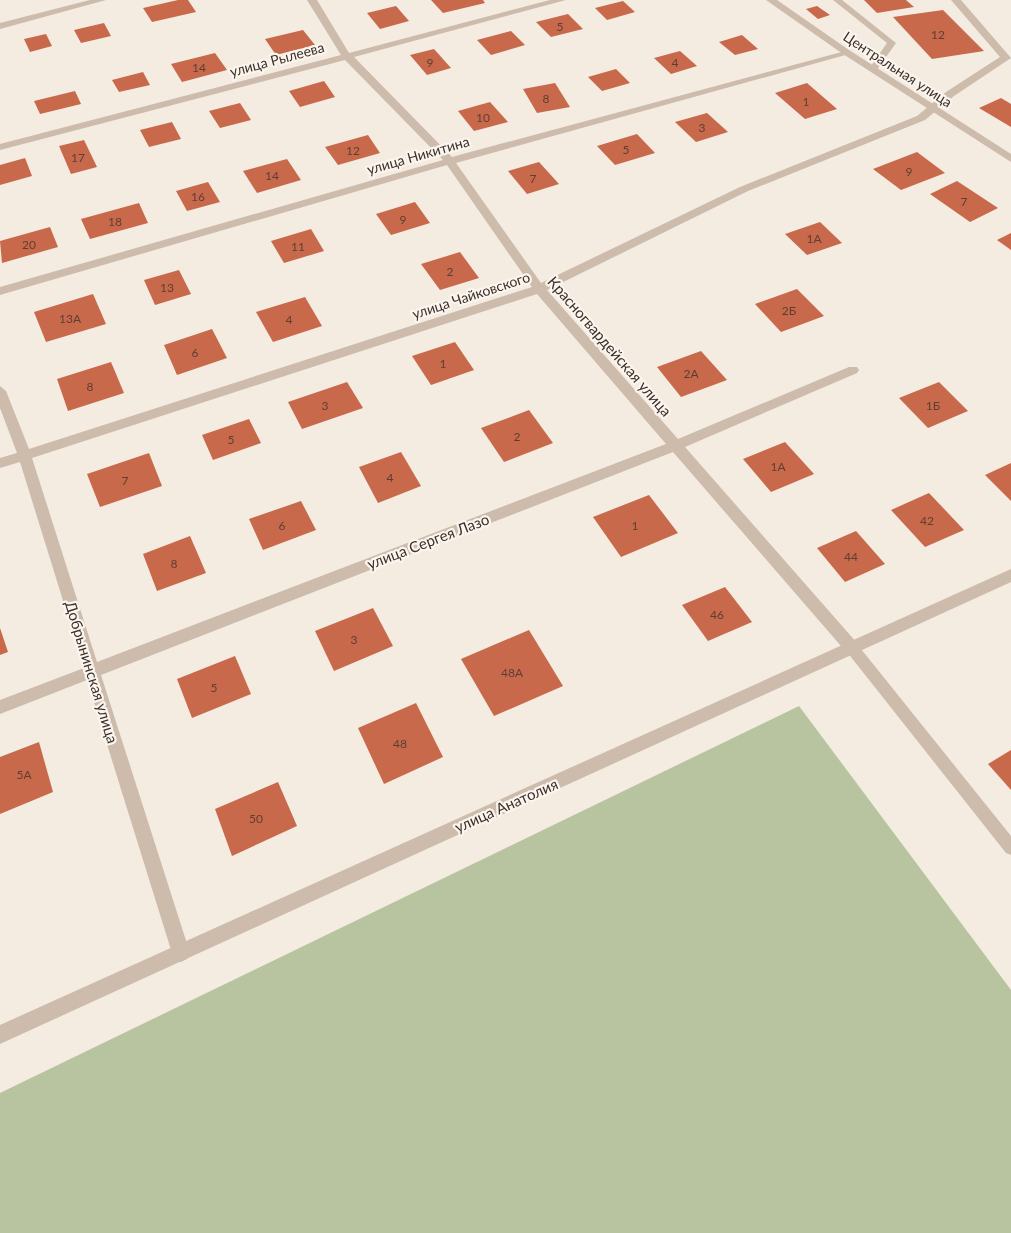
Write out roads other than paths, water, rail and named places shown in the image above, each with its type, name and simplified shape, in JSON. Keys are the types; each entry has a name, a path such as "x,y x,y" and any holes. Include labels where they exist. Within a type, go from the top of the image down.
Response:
{"street":[{"path":"0,26 101,0"},
{"name":"Красногвардейская улица","path":"312,0 346,55 450,161 539,289 852,648"},
{"name":"улица Рылеева","path":"0,147 561,0"},
{"name":"Центральная улица","path":"771,0 846,52 1011,159"},
{"name":"улица Чайковского","path":"0,462 539,289 744,189 921,118 950,94 1006,58 956,0"},
{"name":"улица Никитина","path":"0,291 450,161 846,52"},
{"name":"улица Сергея Лазо","path":"0,707 674,446 853,370"},
{"name":"Добрынинская улица","path":"0,391 24,454 181,953"},
{"name":"улица Анатолия","path":"0,1035 1011,575"}],"lane":[{"path":"837,0 892,43 873,69"},
{"path":"852,648 1011,848"}]}
